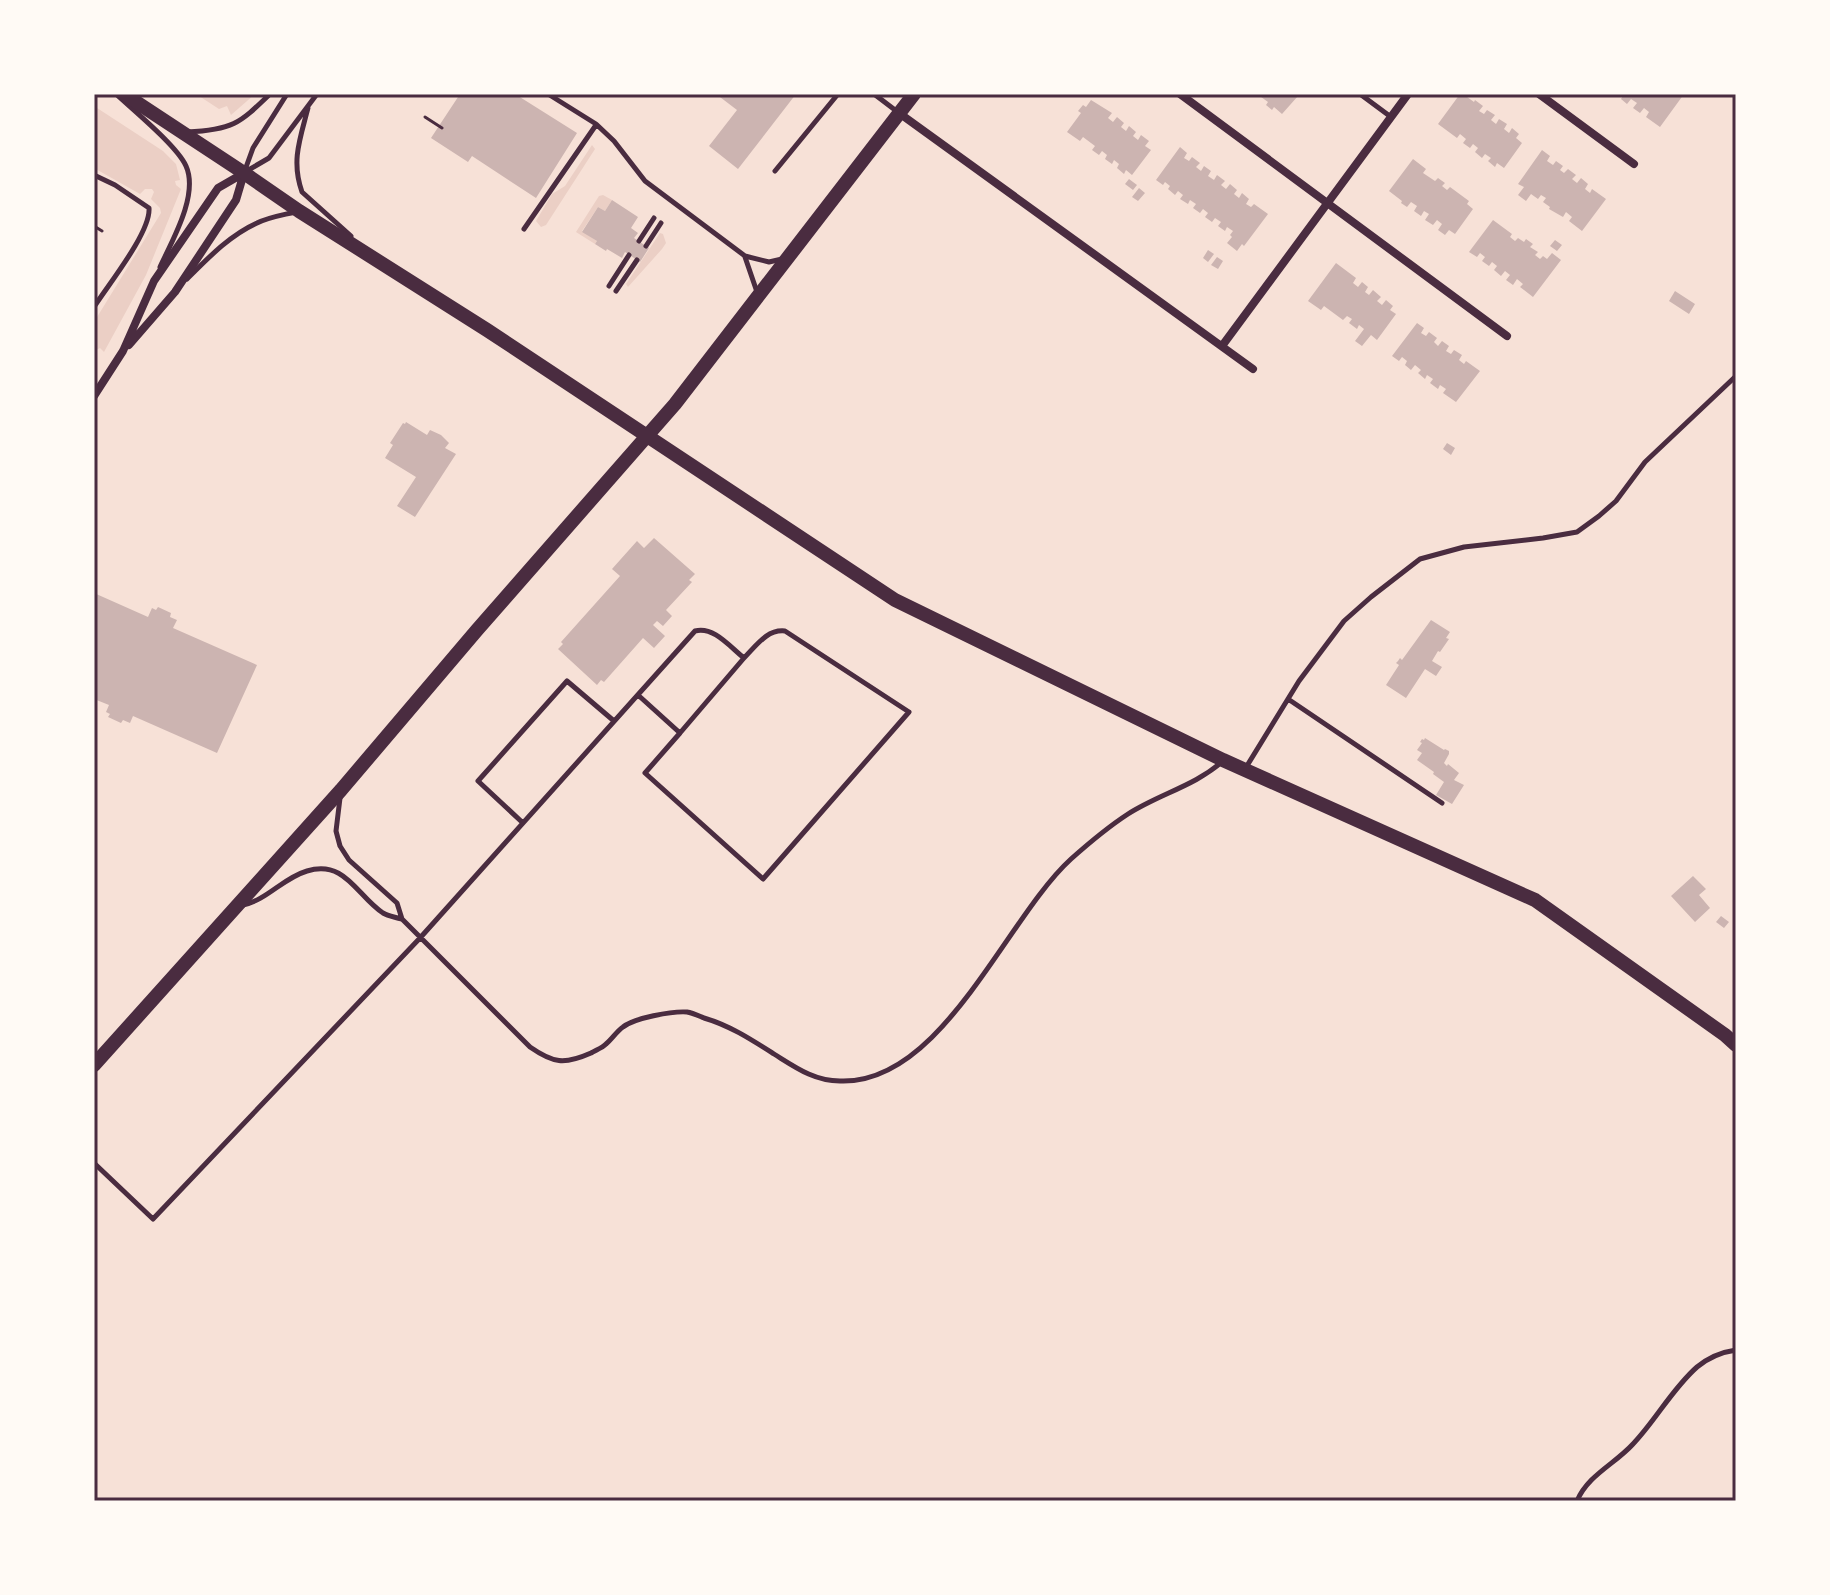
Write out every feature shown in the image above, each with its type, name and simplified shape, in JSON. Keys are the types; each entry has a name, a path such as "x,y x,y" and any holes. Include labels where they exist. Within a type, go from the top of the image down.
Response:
{"main road":[{"path":"124,94 895,600 1244,770 1535,900 1736,1045"},
{"path":"94,1065 341,790 675,404 914,94"}],"street":[{"path":"1180,94 1507,336"},
{"path":"1222,346 1408,94"},
{"path":"1539,94 1634,164"},
{"path":"899,113 1253,369"},
{"path":"123,351 154,281 218,188 244,173"},
{"path":"94,396 98,384 123,351 175,292 236,200 244,173"}],"lane":[{"path":"116,94 186,166 189,183 182,219 154,281"},
{"path":"182,132 206,131 231,125 246,117 270,94"},
{"path":"244,173 253,148 287,94"},
{"path":"244,173 269,158 317,94"},
{"path":"548,94 596,124 614,141 645,181 745,256 769,262 782,260 792,253"},
{"path":"775,171 838,94"},
{"path":"874,94 899,113"},
{"path":"1360,94 1391,117"},
{"path":"308,108 296,160 296,174 302,192 375,258"},
{"path":"524,229 596,124"},
{"path":"94,175 135,197 149,208 150,213 140,238 94,307"},
{"path":"175,292 210,255 247,229 259,222 299,211"},
{"path":"639,241 654,218"},
{"path":"646,246 661,223"},
{"path":"609,286 629,255"},
{"path":"745,256 758,298"},
{"path":"616,291 637,260"},
{"path":"1244,770 1288,699 1344,621 1371,597 1420,559 1464,547 1577,532 1616,501 1645,462 1736,376"},
{"path":"94,1163 153,1219 420,938 695,631 703,629 716,634 744,658"},
{"path":"777,630 785,631 909,712 763,879 645,773 744,658 767,635 777,630"},
{"path":"523,823 478,781 567,681 614,721"},
{"path":"638,695 680,733"},
{"path":"1288,699 1442,803"},
{"path":"341,790 336,831 340,846 349,860 397,903 402,919 420,938 530,1047 546,1058 572,1062 603,1047 624,1025 656,1015 688,1012 732,1029 801,1071 819,1079 839,1082 860,1080 902,1063 953,1015 1047,885 1068,861 1129,813 1197,780 1223,760"},
{"path":"237,906 257,902 301,873 326,868 334,869 343,876 384,915 402,919"},
{"path":"1577,1501 1581,1491 1596,1475 1632,1446 1698,1367 1723,1352 1736,1350"}],"path":[{"path":"425,117 442,128"},
{"path":"94,226 102,231"}],"shaded area":[{"path":"196,94 255,94 231,115 227,106 219,109"},
{"path":"94,106 163,151 176,164 180,180 175,181 181,189 146,275 104,352 100,348 94,351 94,322 161,213 151,199 152,189 145,189 140,194 94,168"},
{"path":"592,145 595,149 546,225 541,227 536,221 552,194 565,186"},
{"path":"599,196 612,200 605,211 598,207 582,231 597,241 595,244 576,232"},
{"path":"660,233 666,243 628,287 626,284"}],"building":[{"path":"460,94 515,94 577,133 536,198 472,156 468,162 431,138"},
{"path":"716,94 796,94 738,169 709,146 737,110"},
{"path":"1257,94 1298,96 1282,114 1274,107 1272,110 1266,105 1268,102"},
{"path":"1460,94 1483,106 1479,111 1484,114 1487,110 1495,115 1491,120 1496,124 1499,119 1507,124 1504,129 1509,133 1512,128 1519,134 1516,138 1522,143 1504,168 1497,163 1495,167 1488,161 1491,158 1485,154 1482,158 1475,152 1478,148 1473,144 1470,148 1463,143 1466,139 1460,134 1457,138 1438,124"},
{"path":"1624,94 1684,94 1660,127 1646,117 1649,112 1644,108 1640,113 1633,108 1637,103 1631,99 1627,104 1621,99"},
{"path":"1091,100 1112,113 1108,118 1113,122 1117,117 1124,123 1121,127 1126,131 1129,126 1136,132 1133,136 1138,140 1141,135 1149,141 1145,146 1151,150 1132,175 1126,170 1124,174 1114,160 1112,164 1105,159 1107,155 1102,151 1099,155 1092,150 1095,146 1083,137 1080,141 1067,132 1081,113 1078,111"},
{"path":"1180,147 1187,153 1184,158 1189,161 1192,157 1200,163 1196,167 1201,171 1204,166 1211,171 1208,176 1214,180 1217,175 1225,181 1221,185 1226,189 1230,184 1237,190 1234,194 1239,198 1242,193 1249,199 1246,204 1251,207 1254,204 1268,214 1237,251 1227,243 1233,231 1227,227 1225,231 1218,226 1221,222 1215,218 1212,222 1205,217 1208,213 1203,209 1200,213 1193,208 1196,204 1190,200 1188,204 1180,199 1183,195 1178,191 1175,195 1165,182 1163,185 1156,180"},
{"path":"1542,150 1550,156 1547,161 1553,165 1556,161 1563,166 1560,170 1564,173 1568,169 1576,175 1572,179 1577,183 1581,178 1588,184 1585,189 1590,193 1592,189 1606,199 1582,231 1569,221 1572,217 1566,212 1563,217 1549,209 1543,202 1546,198 1541,195 1538,199 1531,194 1526,201 1518,195 1524,187 1518,184"},
{"path":"1413,159 1426,169 1423,173 1435,181 1438,178 1445,183 1442,186 1447,190 1450,187 1469,201 1467,204 1473,209 1455,234 1449,230 1445,235 1438,230 1442,224 1437,220 1433,225 1425,220 1429,214 1424,211 1421,216 1414,211 1417,206 1411,202 1407,207 1389,191"},
{"path":"1129,179 1137,185 1133,190 1125,184"},
{"path":"1139,188 1145,193 1138,201 1132,197"},
{"path":"612,200 638,217 631,228 638,233 634,238 649,248 640,262 625,252 622,258 606,251 582,232 598,207 605,211"},
{"path":"1493,220 1512,234 1510,237 1515,241 1518,238 1524,242 1526,239 1533,244 1530,247 1538,252 1535,255 1540,259 1543,256 1547,259 1552,253 1561,260 1533,297 1520,287 1523,284 1517,279 1513,285 1506,280 1510,275 1505,271 1501,276 1494,270 1497,266 1492,262 1489,266 1482,261 1485,257 1480,253 1477,257 1469,252"},
{"path":"1555,240 1562,245 1557,251 1550,246"},
{"path":"1208,250 1214,254 1208,262 1203,258"},
{"path":"1217,257 1223,261 1218,269 1211,265"},
{"path":"1336,263 1356,278 1353,283 1358,287 1362,282 1368,287 1365,292 1369,295 1373,290 1381,297 1377,301 1382,305 1386,300 1393,306 1390,310 1396,314 1377,340 1371,335 1362,346 1355,341 1364,329 1359,325 1357,329 1349,323 1352,319 1347,316 1343,320 1324,306 1321,310 1308,301"},
{"path":"1675,291 1695,304 1689,314 1669,301"},
{"path":"1417,323 1424,328 1421,333 1426,336 1429,332 1437,338 1434,342 1438,346 1442,341 1449,346 1446,351 1451,354 1454,350 1462,355 1459,360 1480,371 1456,402 1443,393 1446,389 1440,385 1438,389 1430,383 1433,379 1427,375 1425,379 1418,373 1421,370 1415,365 1411,370 1402,357 1399,361 1392,356"},
{"path":"406,422 427,435 430,430 441,435 449,443 445,448 456,454 415,517 397,506 416,477 385,458 393,445 390,443"},
{"path":"1447,443 1455,448 1451,455 1443,449"},
{"path":"654,538 695,574 689,580 692,582 666,610 672,616 663,626 657,621 653,625 665,636 654,648 643,638 604,682 601,680 597,685 558,649 620,576 612,569 637,541 644,548"},
{"path":"94,593 148,617 152,608 156,610 158,607 177,620 173,628 257,665 217,753 133,716 130,723 123,720 121,723 108,717 110,714 106,712 109,705 94,699"},
{"path":"1431,620 1450,632 1446,638 1449,639 1432,661 1442,667 1436,676 1425,669 1406,698 1386,685 1399,665 1396,663 1400,658 1402,660"},
{"path":"1425,738 1449,751 1444,763 1459,773 1454,780 1464,785 1452,804 1436,795 1444,782 1417,760 1422,753 1417,750"},
{"path":"1693,876 1706,889 1699,895 1710,908 1695,922 1671,896"},
{"path":"1721,916 1729,922 1724,928 1716,922"}]}
